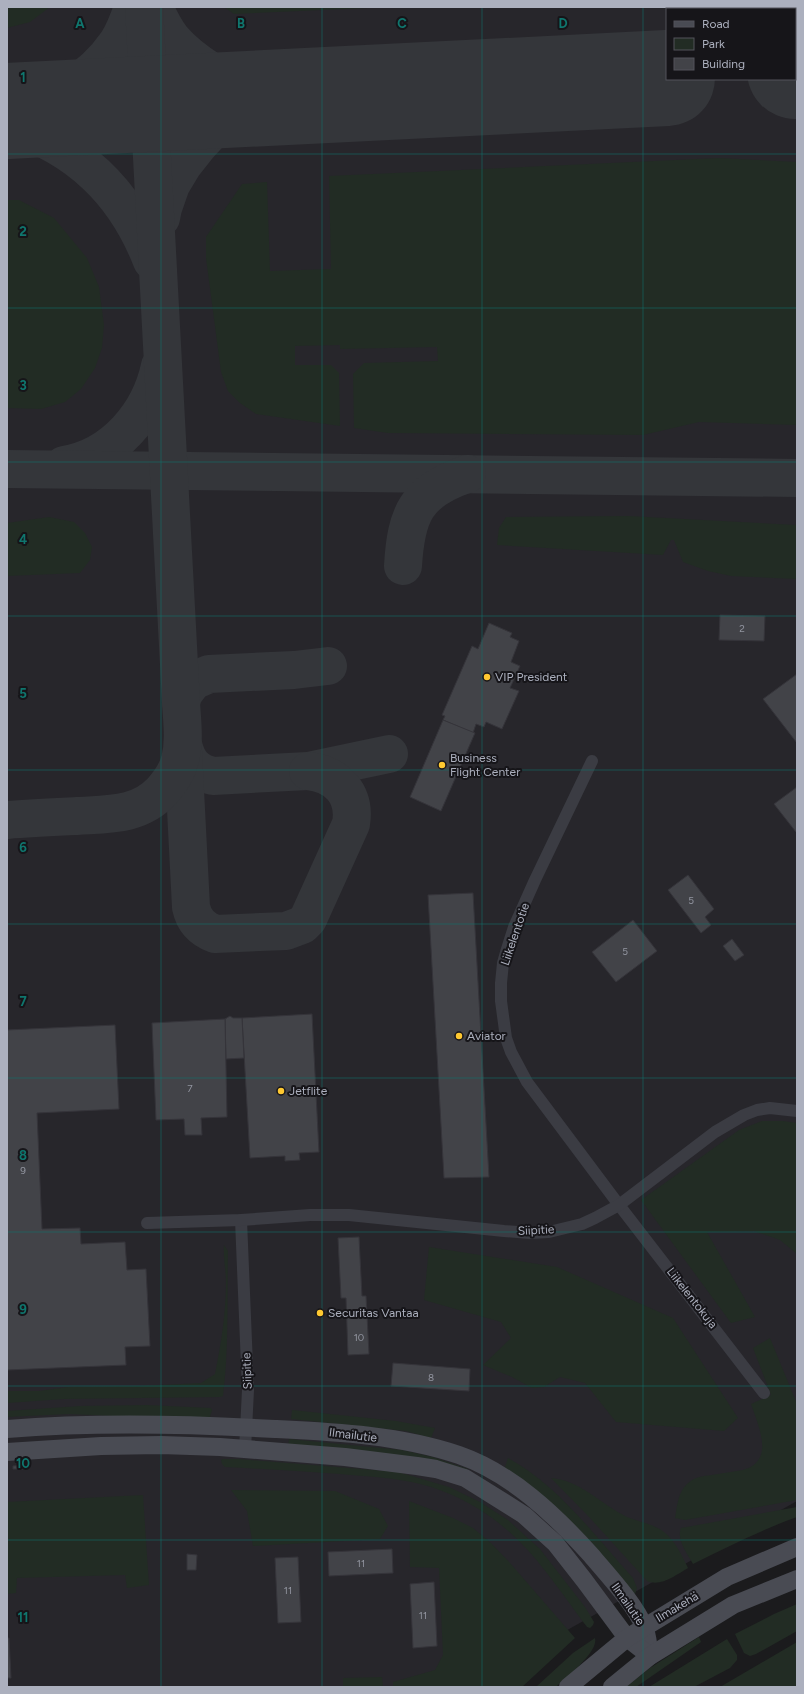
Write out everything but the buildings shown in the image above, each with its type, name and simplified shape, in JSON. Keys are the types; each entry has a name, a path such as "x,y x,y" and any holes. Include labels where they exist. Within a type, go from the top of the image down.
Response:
{"main road":[{"name":"Ilmailutie","path":"7,1429 133,1424 247,1427 333,1432 390,1439 420,1444 459,1455 486,1467 514,1485 568,1529 630,1604 645,1627 650,1656"},
{"name":"Ilmailutie","path":"7,1452 101,1446 161,1445 345,1457 417,1466 465,1478 524,1515 555,1543 627,1638 650,1656"},
{"name":"Ilmakehä","path":"568,1687 627,1638 727,1577 797,1547"},
{"path":"612,1687 650,1656 733,1605 797,1579"}],"street":[{"name":"Liikelentotie","path":"592,761 514,927 503,963 501,1001 506,1038 521,1072 619,1204"},
{"name":"Siipitie","path":"147,1223 241,1220 310,1215 349,1215 530,1233 549,1232 582,1224 608,1212 715,1132 744,1115 757,1110 770,1108 797,1110"},
{"name":"Liikelentokuja","path":"619,1204 764,1392"},
{"name":"Siipitie","path":"241,1220 248,1390 245,1450"}],"shaded area":[{"path":"7,7 797,7 797,1501 562,1633 506,1687 7,1687"}],"green space":[{"path":"7,7 50,7 30,22 7,28"},
{"path":"224,7 390,7 234,14"},
{"path":"719,158 797,162 797,425 699,422 643,435 388,433 354,428 353,374 364,363 438,361 437,347 340,349 340,345 295,346 295,365 331,365 339,373 340,426 256,414 240,403 228,391 221,372 206,258 206,237 242,184 267,182 270,271 331,269 329,176"},
{"path":"7,200 19,200 54,218 87,258 99,287 104,325 102,348 95,368 81,389 65,402 41,409 7,408"},
{"path":"628,516 797,525 797,579 731,576 708,571 683,562 674,540 671,540 663,555 497,545 499,528 506,517"},
{"path":"49,517 74,522 85,533 92,547 90,560 80,573 7,576 7,523"},
{"path":"762,1121 797,1123 797,1254 780,1240 754,1231 707,1232 755,1317 731,1323 641,1200 739,1130"},
{"path":"224,1245 228,1251 227,1342 223,1396 64,1399 7,1403 7,1391 39,1391 68,1387 201,1383 215,1374 225,1305 226,1282"},
{"path":"429,1247 557,1267 673,1318 738,1418 724,1431 616,1422 585,1383 560,1377 544,1387 532,1388 512,1377 483,1365 511,1338 501,1322 424,1300"},
{"path":"770,1338 797,1404 797,1500 685,1520 675,1518 680,1495 684,1487 690,1482 702,1476 743,1470 753,1465 759,1459 762,1451 762,1442 751,1404 771,1395 753,1348"},
{"path":"147,1405 211,1408 212,1410 210,1417 199,1420 69,1414 7,1417 7,1411 80,1406"},
{"path":"292,1410 396,1421 435,1428 431,1438 406,1431 291,1419"},
{"path":"289,1439 402,1450 433,1457 468,1469 467,1473 288,1447"},
{"path":"508,1458 526,1469 544,1483 575,1512 633,1578 637,1588 635,1594 625,1587 505,1467"},
{"path":"221,1460 398,1472 449,1487 480,1502 508,1520 540,1549 585,1607 594,1622 593,1625 590,1628 587,1627 545,1570 517,1539 505,1528 480,1510 452,1495 422,1484 390,1478 225,1467"},
{"path":"551,1478 572,1483 627,1517 660,1529 675,1544 688,1568 663,1581 647,1581 590,1518"},
{"path":"231,1490 335,1491 379,1509 388,1526 380,1539 253,1546 247,1511"},
{"path":"143,1495 149,1585 127,1588 125,1575 17,1578 16,1593 7,1594 7,1502"},
{"path":"409,1501 453,1518 473,1528 491,1543 510,1563 575,1638 522,1687 393,1687 393,1682 435,1670 443,1655 439,1568 410,1567"},
{"path":"797,1507 797,1517 757,1533 693,1564 681,1542 681,1528"},
{"path":"797,1604 797,1631 756,1654 750,1656 744,1653 735,1634"},
{"path":"699,1637 701,1642 636,1687 626,1687 650,1668"},
{"path":"595,1638 595,1644 587,1657 556,1687 536,1687 573,1653"},
{"path":"727,1639 737,1655 737,1660 730,1668 694,1687 649,1687"},
{"path":"797,1642 797,1687 720,1687"},
{"path":"382,1677 383,1687 343,1687 343,1678"}],"taxiway":[{"path":"7,109 39,102 55,96 83,79 107,56 117,43 133,7"},
{"path":"7,820 100,815 133,809 153,799 165,788 177,769 182,753 183,738 144,7"},
{"path":"154,7 162,24 172,39 189,56 200,64 235,84 258,91 289,95"},
{"path":"161,218 171,185 183,165 220,122 262,103 299,96"},
{"path":"7,124 56,145 77,159 96,175 113,193 128,213 141,236 152,261"},
{"path":"64,465 99,453 114,443 127,430 148,401 160,366"},
{"path":"7,469 797,478"},
{"path":"403,566 407,532 417,507 425,497 436,488 467,474"},
{"path":"181,702 184,693 193,681 209,674 294,670 328,666"},
{"path":"183,744 187,756 193,765 201,772 213,776 308,771 389,754"},
{"path":"183,751 191,907 192,912 199,924 206,930 215,934 286,931 302,925 308,919 351,824 352,813 347,795 336,781 328,776 308,771"}],"runway":[{"path":"7,111 666,78"}],"place":[{"name":"VIP President","path":"487,677"},
{"name":"Business Flight Center","path":"442,765"},
{"name":"Aviator","path":"459,1036"},
{"name":"Jetflite","path":"281,1091"},
{"name":"Securitas Vantaa","path":"320,1313"}]}
